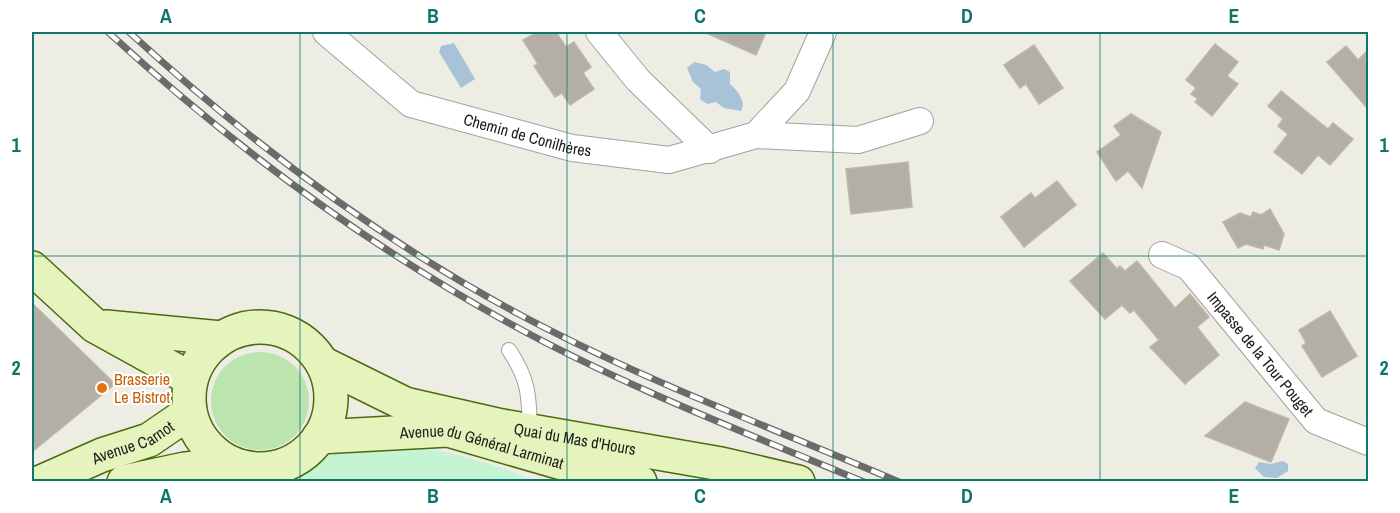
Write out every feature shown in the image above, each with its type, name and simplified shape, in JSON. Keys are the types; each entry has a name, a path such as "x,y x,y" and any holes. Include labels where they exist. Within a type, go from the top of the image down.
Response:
{"main road":[{"path":"32,268 95,326 191,379"},
{"path":"95,326 220,338"},
{"path":"266,327 288,332 308,345 322,363 329,381 331,400 328,419 320,437 288,472 272,468 253,469 231,463 214,452 198,434 190,412 188,395 191,379 202,356 220,338 242,329 266,327"},
{"name":"Quai du Mas d'Hours","path":"322,363 405,404 530,443 721,464 798,482"},
{"path":"405,404 448,430"},
{"name":"Avenue Carnot","path":"41,482 102,455 149,440 190,412"},
{"name":"Avenue du Général Larminat","path":"320,437 448,430 530,443 640,482"},
{"name":"Quai du Mas d'Hours","path":"530,443 560,482"},
{"name":"Avenue Carnot","path":"124,482 185,469 231,463"}],"street":[{"name":"Chemin de Conilhères","path":"326,32 411,104 572,148 669,160 756,135 858,140 920,121"},
{"path":"599,32 638,80 710,150"},
{"name":"Chemin de Conilhères","path":"756,135 797,91 824,32"},
{"name":"Impasse de la Tour Pouget","path":"1162,255 1189,267 1316,421 1368,442"}],"lane":[{"path":"509,350 522,369 529,389 530,443"}],"green space":[{"path":"260,352 279,356 295,366 305,382 309,401 305,420 295,436 279,446 260,450 241,446 225,436 215,420 211,401 215,382 225,366 241,356"},
{"path":"397,444 467,457 533,481 274,482 283,480 342,451"}],"water":[{"path":"454,43 475,79 461,88 439,52 441,46"},
{"path":"694,62 706,65 715,72 724,69 730,72 730,84 742,100 741,111 724,108 716,102 707,104 700,99 701,89 693,82 687,68"},
{"path":"1283,461 1288,464 1288,471 1277,478 1264,477 1255,468 1259,462 1271,464"}],"building":[{"path":"537,32 556,32 566,47 574,42 591,67 583,73 594,89 570,105 562,93 555,97 534,66 538,64 523,40"},
{"path":"704,32 766,32 756,55"},
{"path":"1215,44 1238,62 1227,76 1238,84 1212,116 1195,102 1198,99 1191,94 1196,88 1186,80"},
{"path":"1034,45 1063,88 1039,104 1026,84 1020,88 1004,65"},
{"path":"1346,46 1358,60 1368,50 1368,109 1327,62"},
{"path":"1281,91 1328,129 1333,123 1353,139 1330,165 1318,155 1302,174 1274,152 1288,134 1278,126 1283,119 1268,106"},
{"path":"1131,114 1161,132 1142,188 1128,171 1116,181 1097,152 1121,135 1114,126"},
{"path":"908,162 912,207 851,214 846,169"},
{"path":"1057,181 1076,205 1024,247 1001,217 1031,193 1035,198"},
{"path":"1270,209 1284,234 1279,250 1264,245 1263,249 1246,244 1238,248 1223,222 1240,213 1251,217 1253,212 1261,215"},
{"path":"1103,253 1117,269 1120,266 1125,271 1137,261 1175,308 1190,294 1209,317 1197,327 1219,355 1185,384 1150,347 1159,340 1134,310 1130,313 1122,305 1105,319 1070,281"},
{"path":"32,303 115,384 32,452"},
{"path":"1330,311 1357,356 1322,377 1302,346 1306,343 1299,330"},
{"path":"1245,402 1289,419 1271,462 1205,436"}],"railway":[{"path":"108,32 201,113 299,189 349,225 453,291 594,367 683,407 864,482"},
{"path":"129,32 219,110 312,183 361,218 461,282 607,358 899,482"}],"place":[{"name":"Brasserie Le Bistrot","path":"102,388"}]}
